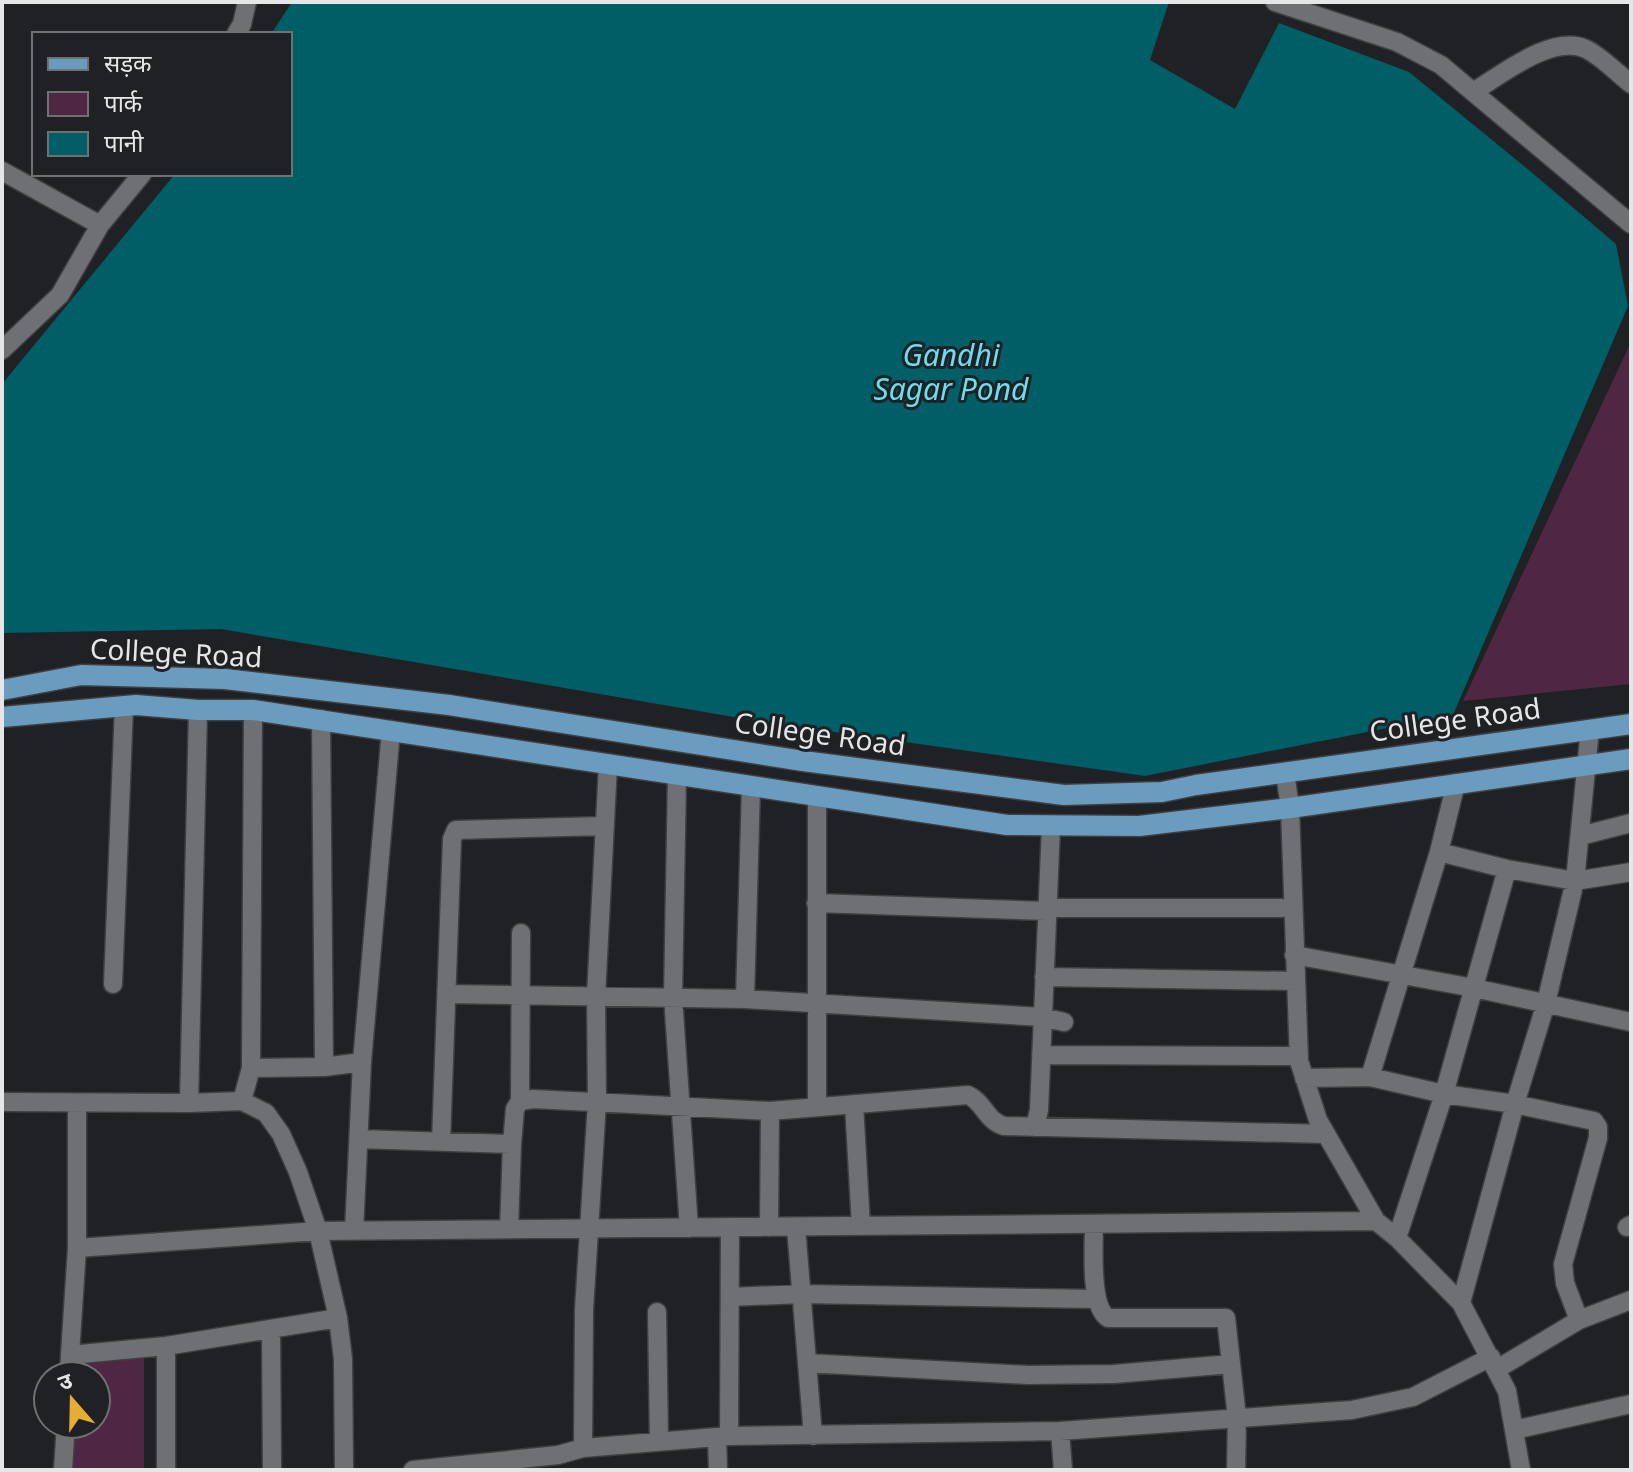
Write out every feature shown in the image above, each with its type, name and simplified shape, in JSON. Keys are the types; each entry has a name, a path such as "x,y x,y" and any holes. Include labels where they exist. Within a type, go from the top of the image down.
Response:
{"main road":[{"name":"College Road","path":"2,690 81,675 225,679 449,705 803,761 1064,795 1162,792 1631,724"},
{"name":"College Road","path":"2,717 124,706 253,710 1007,825 1139,826 1290,808 1631,759"}],"street":[{"path":"237,32 247,2"},
{"path":"1275,2 1397,42 1441,65 1631,224"},
{"path":"1473,92 1541,51 1564,45 1585,48 1631,84"},
{"path":"2,171 100,225"},
{"path":"2,350 60,295 100,225 140,176"},
{"path":"113,984 124,706"},
{"path":"189,1103 198,710"},
{"path":"242,1101 251,1068 253,710"},
{"path":"321,719 324,1067"},
{"path":"1461,1303 1546,1003 1575,881 1590,729"},
{"path":"354,1231 362,1062 391,730"},
{"path":"583,1448 584,1310 597,1102 596,996 608,765"},
{"path":"1285,772 1290,808 1299,1056 1318,1120 1376,1221 1461,1303 1507,1391 1521,1470"},
{"path":"677,776 673,997 689,1228"},
{"path":"1370,1077 1439,852 1456,783"},
{"path":"745,999 751,787"},
{"path":"817,797 817,1107"},
{"path":"1580,836 1631,823"},
{"path":"441,1142 452,839 456,830 605,826"},
{"path":"1035,1127 1039,1110 1051,826"},
{"path":"1439,852 1507,869 1575,881 1631,872"},
{"path":"1397,1238 1444,1094 1507,869"},
{"path":"816,903 1047,911 1047,908 1282,908"},
{"path":"509,1229 515,1109 520,1101 521,933"},
{"path":"1294,955 1474,988 1631,1022"},
{"path":"1044,977 1295,981"},
{"path":"447,994 745,999 1042,1017 1064,1022"},
{"path":"1041,1055 1299,1056"},
{"path":"251,1068 324,1067 362,1062"},
{"path":"1304,1078 1370,1077 1444,1094 1515,1104 1594,1121 1598,1127 1598,1138 1563,1264 1565,1283 1579,1320"},
{"path":"520,1101 770,1111 968,1095 975,1098 990,1120 999,1125 1326,1134"},
{"path":"2,1102 242,1101 266,1113 281,1134 298,1172 318,1231 338,1318 343,1359 344,1470"},
{"path":"70,1360 77,1248 77,1103"},
{"path":"854,1104 861,1226"},
{"path":"769,1227 770,1111"},
{"path":"359,1139 512,1144"},
{"path":"77,1248 318,1231 1376,1221"},
{"path":"1094,1224 1096,1299 1102,1314 1108,1318 1226,1318 1237,1418 1236,1470"},
{"path":"718,1470 723,1437 730,1297 730,1227"},
{"path":"796,1227 813,1436"},
{"path":"730,1297 802,1294 1096,1299"},
{"path":"413,1470 560,1462 583,1448 659,1441 723,1437 1060,1431 1352,1410 1413,1397 1494,1363 1579,1320 1631,1300"},
{"path":"657,1312 659,1441"},
{"path":"70,1355 166,1346 338,1318"},
{"path":"271,1329 272,1470"},
{"path":"166,1346 166,1470"},
{"path":"807,1363 1028,1375 1114,1374 1231,1364"},
{"path":"1514,1430 1631,1404"},
{"path":"1060,1431 1063,1470"},
{"path":"63,1470 65,1440"}],"green space":[{"path":"1631,342 1631,684 1463,701"},
{"path":"144,1353 144,1470 66,1470 67,1440 112,1440 112,1360 92,1360"}],"water":[{"name":"Gandhi Sagar Pond","path":"292,2 1169,2 1150,60 1235,109 1279,23 1409,72 1616,244 1628,306 1453,715 1145,776 757,721 221,629 2,633 2,384 173,176 292,176 292,32 272,32"}]}
